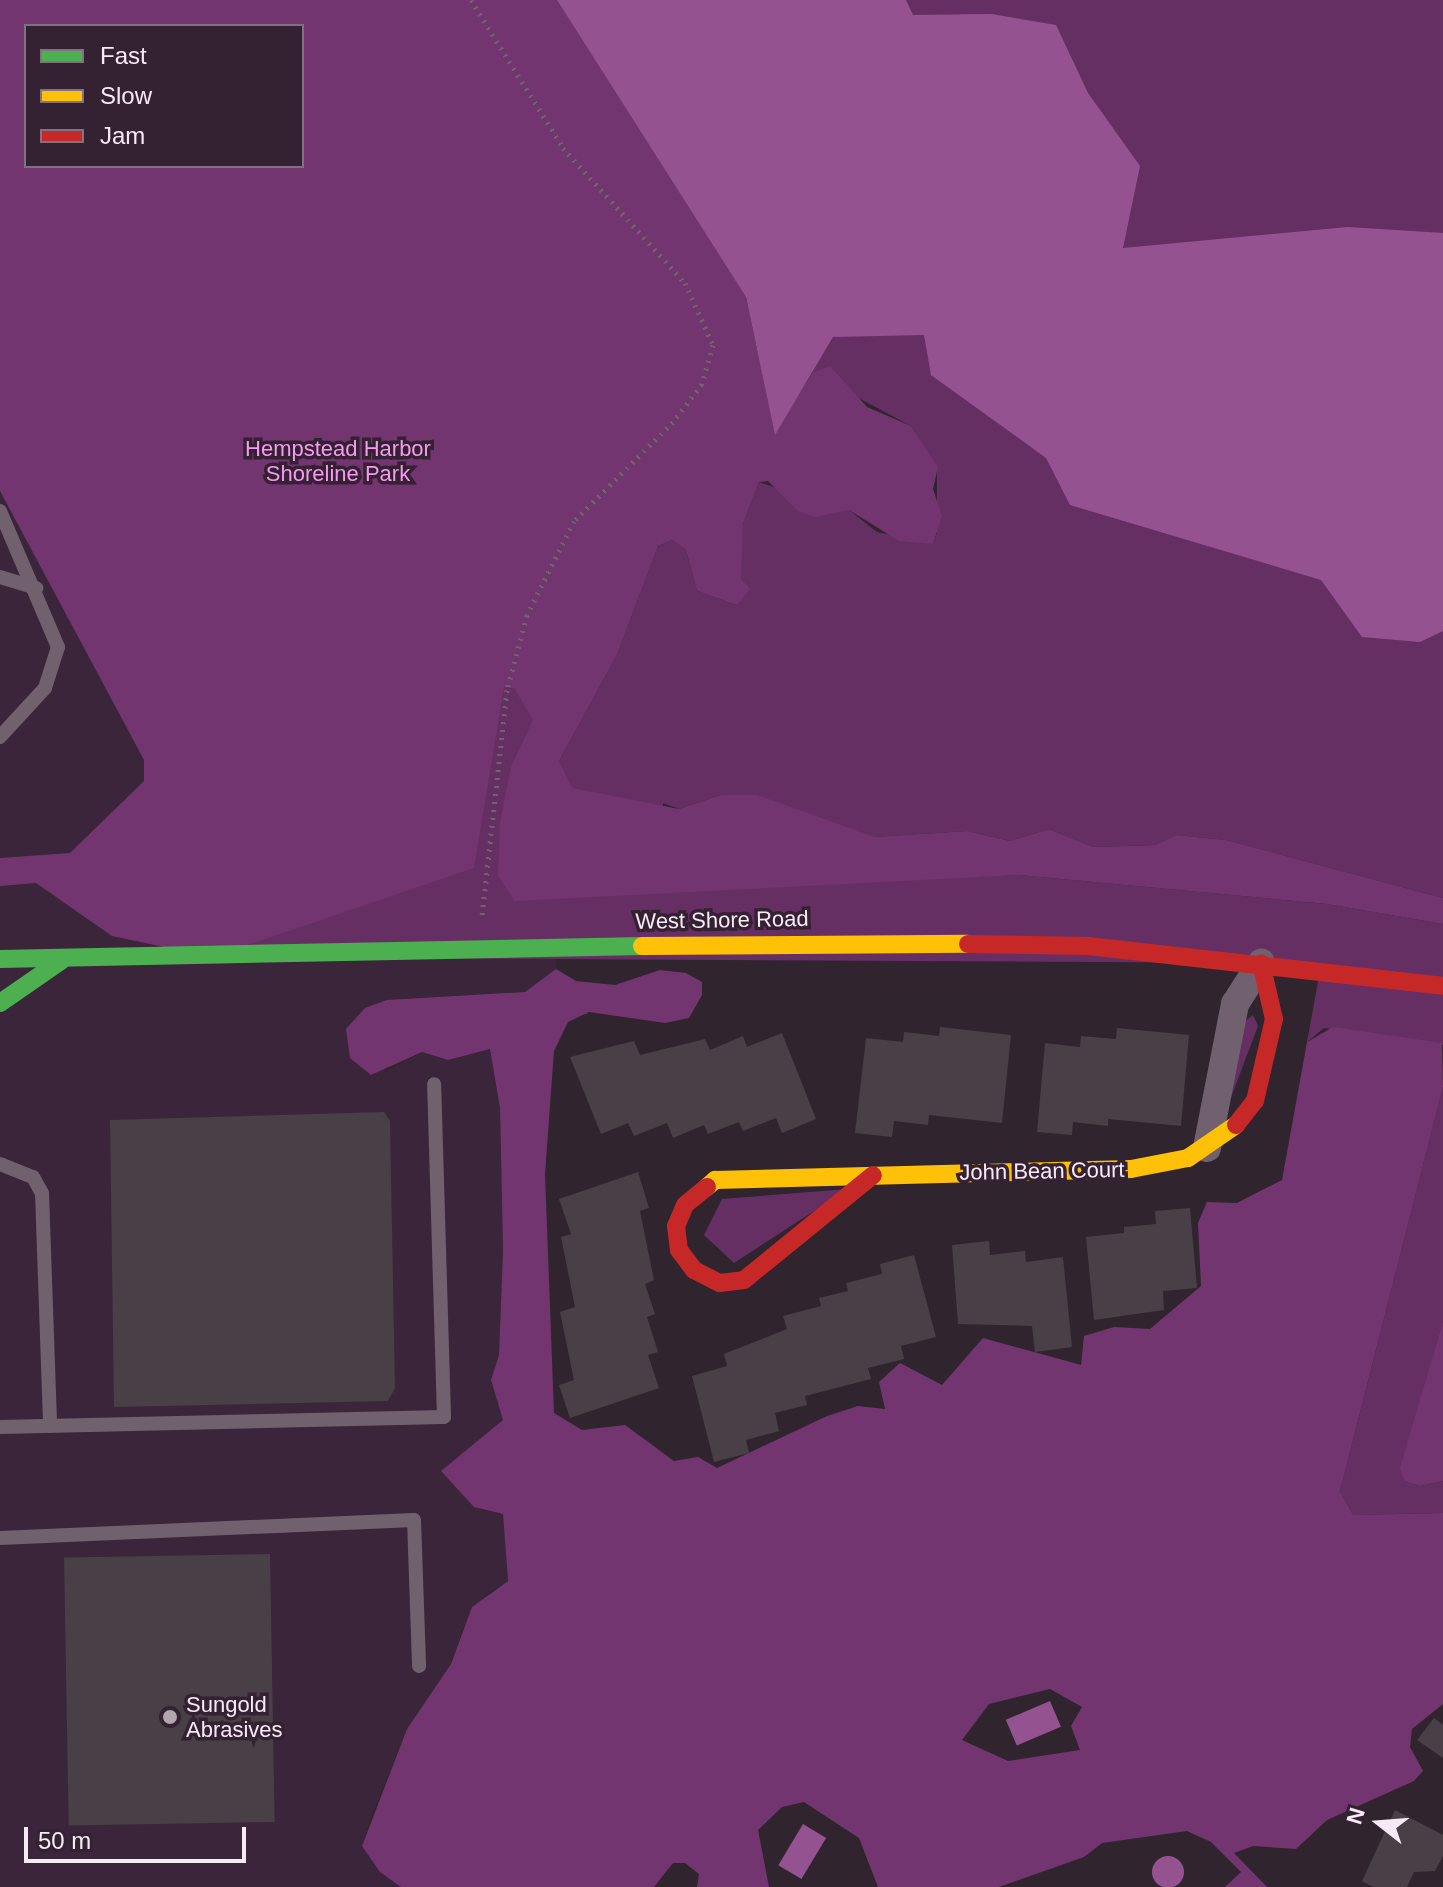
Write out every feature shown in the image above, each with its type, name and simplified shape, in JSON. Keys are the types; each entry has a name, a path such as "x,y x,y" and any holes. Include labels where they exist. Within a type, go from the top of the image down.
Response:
{"main road":[{"name":"West Shore Road","path":"0,959 822,942 1088,946 1261,963 1443,986"},
{"path":"0,1003 63,959"},
{"name":"John Bean Court","path":"873,1175 744,1280 720,1283 694,1270 679,1250 676,1226 685,1205 715,1180 873,1175 1131,1169 1207,1148 1255,1101 1265,1068 1274,1019 1261,963"}],"street":[{"path":"1207,1148 1235,1004 1261,963"}],"lane":[{"path":"0,511 55,631 55,663 34,705 0,737"},
{"path":"0,577 36,588"},
{"path":"0,1427 444,1417 434,1084"},
{"path":"0,1164 33,1177 42,1193 50,1426"},
{"path":"0,1538 414,1520 419,1666"}],"path":[{"path":"471,0 563,148 685,283 713,345 702,384 673,422 574,521 527,615 507,690 482,921"}],"shaded area":[{"path":"557,0 906,0 913,15 991,14 1056,25 1088,93 1140,166 1123,248 1348,227 1443,233 1443,631 1420,642 1362,637 1321,580 1070,505 1046,458 931,375 924,335 833,337 775,435 746,297"},
{"path":"0,491 144,760 556,947 556,969 525,992 400,999 384,1073 422,1052 448,1060 490,1049 500,1108 503,1250 499,1355 491,1380 503,1421 441,1471 482,1510 503,1514 508,1581 485,1595 463,1628 451,1664 407,1729 370,1820 362,1846 401,1887 0,1887"},
{"path":"1050,1701 1061,1727 1017,1746 1006,1720"},
{"path":"803,1824 826,1838 801,1879 778,1865"},
{"path":"1168,1856 1179,1861 1184,1872 1179,1883 1168,1888 1157,1883 1152,1872 1157,1861"}],"green space":[{"path":"0,0 1443,0 1443,898 1226,840 1176,835 1155,845 1093,847 1049,829 1010,841 967,831 875,837 721,795 679,809 663,803 659,888 1019,875 1327,904 1443,924 1443,1045 1324,1028 1307,1042 1320,971 1261,963 212,957 430,881 0,467","holes":["746,297 812,373 911,426 937,467 937,533 933,544 877,532 849,510 798,511 785,491 759,482 743,524 737,605 697,591 686,550 672,540 658,546 617,655 559,761"]},
{"name":"Hempstead Harbor Shoreline Park","path":"0,0 557,0 746,297 775,433 812,373 830,366 867,407 911,426 938,467 933,489 942,516 933,544 899,541 849,510 815,517 798,511 768,481 759,482 743,524 741,579 750,589 737,605 697,591 686,550 672,540 658,546 617,655 559,761 572,788 679,809 721,795 757,795 875,837 967,831 1010,841 1049,829 1093,847 1155,845 1176,835 1226,840 1443,898 1443,924 1327,904 1019,875 515,901 498,876 500,822 511,767 533,720 514,688 504,687 474,868 212,957 112,936 36,883 0,886 0,858 70,853 144,781 144,760 0,491"},
{"path":"556,969 576,981 615,985 660,970 686,973 702,982 702,995 689,1018 665,1023 589,1012 568,1022 554,1051 545,1174 554,1413 582,1430 625,1425 674,1461 698,1457 717,1468 827,1416 858,1406 885,1409 879,1382 900,1363 942,1385 983,1338 1081,1365 1084,1336 1114,1327 1150,1329 1201,1286 1198,1223 1207,1202 1237,1203 1282,1180 1307,1042 1333,1027 1442,1043 1443,1087 1340,1491 1353,1515 1443,1513 1443,1704 1412,1729 1410,1747 1423,1771 1414,1781 1327,1820 1296,1849 1253,1846 1234,1853 1267,1887 1225,1887 1241,1872 1211,1842 1187,1831 1102,1843 1084,1857 999,1887 878,1887 859,1838 804,1802 782,1807 758,1830 769,1887 697,1887 699,1874 685,1863 673,1863 654,1887 401,1887 380,1872 362,1846 407,1729 451,1664 472,1607 508,1581 503,1514 474,1507 441,1471 503,1420 491,1380 499,1355 503,1250 500,1108 490,1049 448,1060 422,1052 371,1075 350,1058 346,1029 365,1008 387,1000 525,992","holes":["1050,1689 1082,1707 1071,1726 1080,1750 1008,1761 962,1740 989,1704"]},
{"path":"1253,1015 1258,1026 1230,1100 1244,1022"},
{"path":"1443,1087 1443,1321 1401,1468 1404,1481 1420,1486 1443,1481 1443,1513 1353,1515 1340,1491"},
{"path":"848,1189 734,1263 704,1235 722,1199"},
{"path":"1443,1321 1443,1481 1420,1486 1404,1481 1400,1468"}],"building":[{"path":"940,1027 1011,1035 1002,1123 929,1115 928,1125 894,1121 892,1137 855,1133 866,1038 903,1042 904,1032 939,1036"},
{"path":"1117,1028 1189,1035 1181,1126 1108,1119 1108,1126 1073,1122 1072,1135 1037,1132 1045,1043 1080,1047 1081,1036 1116,1039"},
{"path":"782,1033 816,1119 782,1133 776,1118 743,1131 739,1122 708,1134 704,1125 673,1138 667,1123 634,1136 628,1123 601,1134 570,1057 634,1041 640,1055 705,1039 710,1050 743,1036 747,1047"},
{"path":"384,1112 390,1121 395,1388 388,1401 114,1407 110,1120"},
{"path":"638,1172 649,1208 640,1211 654,1280 645,1284 655,1314 647,1317 658,1352 648,1355 659,1388 570,1418 559,1385 574,1380 560,1312 575,1307 561,1237 571,1234 559,1199"},
{"path":"1190,1208 1197,1288 1163,1291 1164,1310 1094,1320 1086,1237 1124,1233 1124,1227 1156,1224 1155,1211"},
{"path":"989,1241 990,1255 1025,1251 1026,1262 1063,1257 1072,1347 1035,1352 1032,1326 958,1324 952,1245"},
{"path":"914,1255 936,1337 901,1346 904,1359 868,1368 871,1379 805,1396 807,1405 775,1413 779,1431 746,1440 749,1453 714,1462 692,1376 727,1366 724,1354 787,1329 783,1316 821,1306 819,1298 848,1291 846,1283 882,1274 880,1264"},
{"path":"270,1554 275,1822 69,1826 64,1558"},
{"path":"1434,1718 1443,1725 1443,1758 1417,1740"},
{"path":"1395,1810 1443,1835 1443,1856 1435,1871 1414,1872 1407,1887 1373,1887 1362,1881"}],"traffic: fast":[{"path":"0,959 642,946"},
{"path":"0,1003 62,960"}],"traffic: slow":[{"path":"642,946 968,944"},
{"path":"707,1187 715,1180 1131,1169 1188,1158 1236,1125"}],"traffic: jam":[{"path":"968,944 1088,946 1443,986"},
{"path":"1236,1125 1255,1101 1274,1019 1261,963"},
{"path":"707,1187 685,1205 676,1226 679,1250 694,1270 720,1283 744,1280 873,1175"}],"place":[{"name":"Sungold Abrasives","path":"170,1717"}]}
